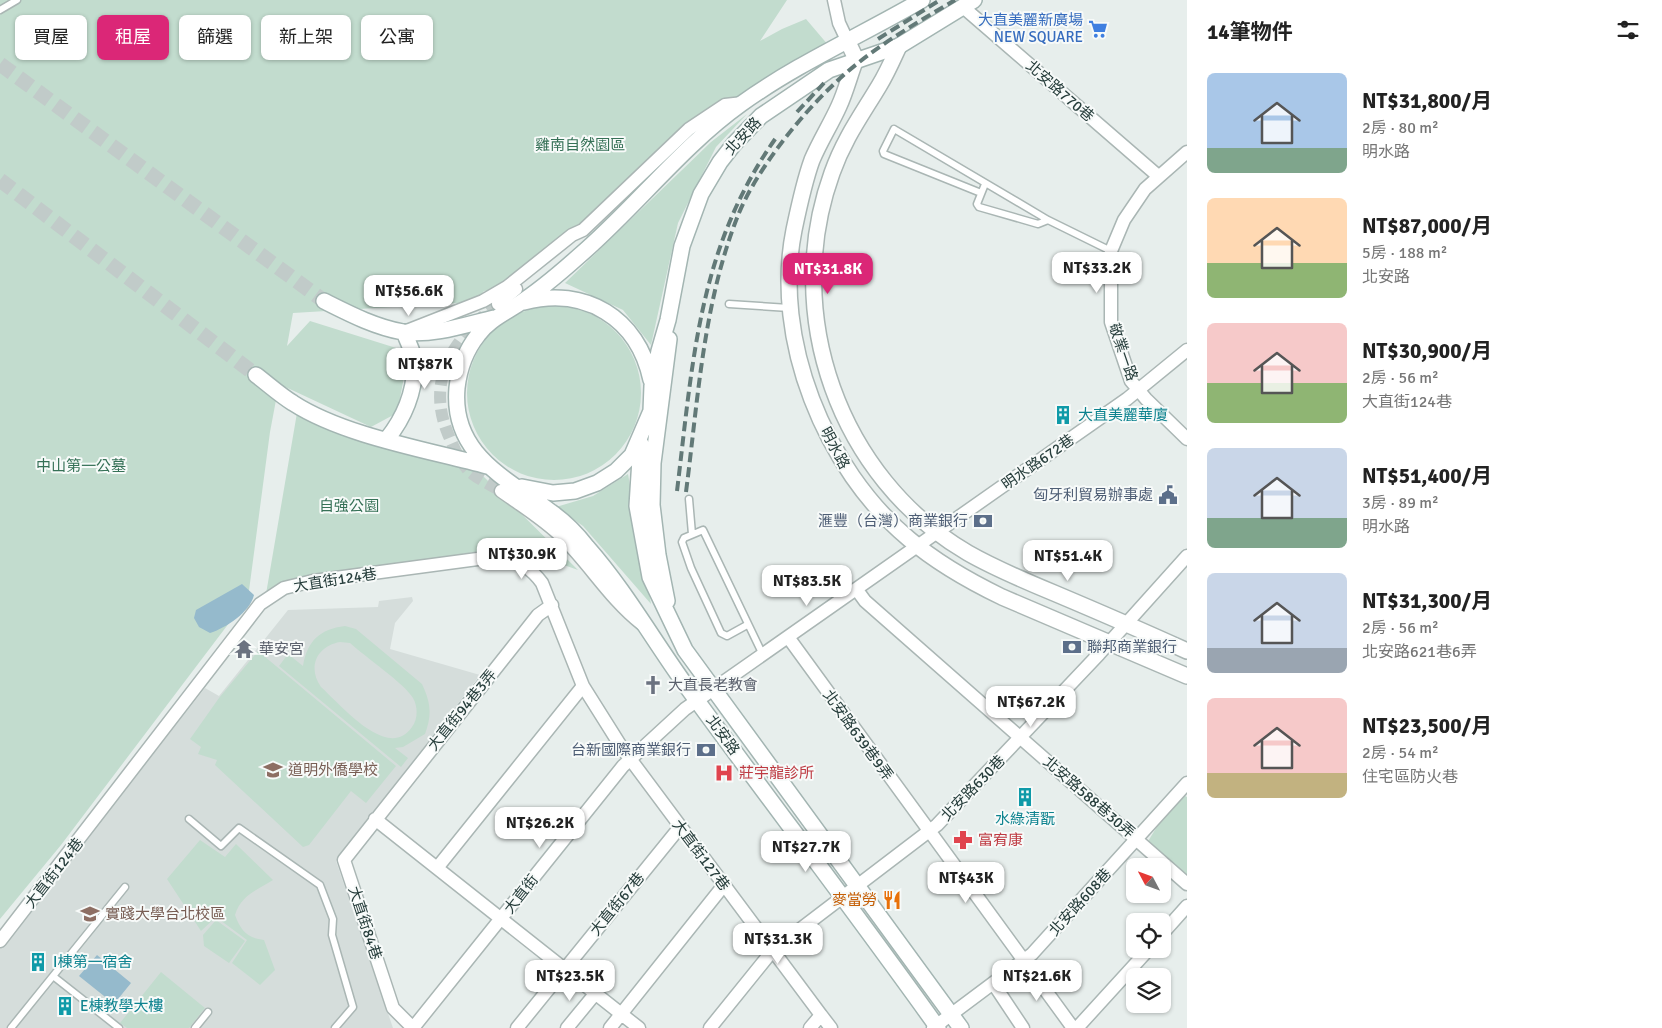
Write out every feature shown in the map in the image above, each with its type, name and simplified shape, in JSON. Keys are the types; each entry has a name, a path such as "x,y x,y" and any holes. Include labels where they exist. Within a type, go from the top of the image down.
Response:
{"main road":[{"name":"北安路","path":"518,304 578,258 690,148 743,103 847,40 922,0"},
{"name":"北安路","path":"505,487 552,493 575,491 596,484 616,471 632,455 651,411 652,386 668,320 682,246 701,194 720,162 761,116 829,70 856,59 900,46 968,3"},
{"path":"847,40 856,59"},
{"name":"明水路","path":"900,46 879,86 858,117 832,174 819,216 812,284 820,347 828,376 856,441 873,468 898,497 937,532 992,567 1127,623 1187,651"},
{"name":"明水路","path":"856,59 839,106 812,161 802,192 793,232 790,272 791,308 803,373 812,402 830,440 858,486 875,506 917,546 977,585 1187,676"},
{"name":"北安路","path":"652,386 648,364 638,343 624,325 606,311 585,302 563,297 540,298 496,311 477,336 463,361 457,389 459,417 469,444 505,487 555,514 580,538 615,579 642,624 936,1027"},
{"path":"324,301 363,321 404,332 448,330 496,311"},
{"path":"668,320 670,346 653,463 652,505 658,555 666,588 669,617"},
{"path":"387,439 406,411 415,366 413,354 404,332"},
{"path":"256,375 294,404 324,419 387,439 487,466"},
{"name":"北安路","path":"642,435 637,476 637,506 650,576 685,650 712,690 961,1028"}],"street":[{"path":"834,0 839,23 847,40"},
{"name":"北安路770巷","path":"968,3 1157,175"},
{"path":"496,311 575,241 584,230 689,129 725,105 743,103"},
{"name":"敬業一路","path":"1187,152 1157,175 1145,189 1124,220 1111,252 1111,322 1131,381 1187,439"},
{"path":"404,332 483,301 507,287 572,235 584,230"},
{"name":"明水路672巷","path":"788,637 1138,390 1187,350"},
{"name":"大直街124巷","path":"0,941 79,842 260,604 273,594 298,584 500,556 517,560 533,571 542,583 583,686 630,759"},
{"name":"北安路630巷","path":"710,1028 773,950 929,832 1110,642 1187,556"},
{"name":"北安路588巷30弄","path":"856,590 865,601 1187,884"},
{"name":"大直街94巷3弄","path":"375,819 538,616 552,605"},
{"name":"大直街","path":"413,1028 630,759 697,700 788,637"},
{"name":"北安路639巷9弄","path":"788,637 1073,1028"},
{"path":"437,868 583,686"},
{"name":"大直街127巷","path":"630,759 831,1028"},
{"name":"北安路608巷","path":"936,1027 1032,954 1185,788"},
{"path":"375,819 639,1028"},
{"name":"大直街84巷","path":"375,819 344,860 393,1008 413,1028"},
{"name":"大直街67巷","path":"517,1028 680,827"},
{"path":"610,1028 724,885"},
{"path":"1171,924 1187,906"},
{"path":"1077,1028 1141,958"},
{"path":"993,982 1024,1028"},
{"path":"567,1028 594,994"},
{"path":"810,1028 821,1015"}],"lane":[{"path":"0,10 18,0"},
{"path":"981,193 884,154 883,151 894,129 1048,220 1111,252"},
{"path":"985,184 977,204 979,207 1038,224 1048,220"},
{"path":"729,304 791,308"},
{"path":"688,499 692,534"},
{"path":"747,625 727,636 721,633 705,600 682,542 684,538 703,530 763,655"},
{"path":"189,819 221,846 239,828 320,884 333,919 332,934 353,1007 335,1028"},
{"path":"11,1028 125,887"},
{"path":"54,976 119,1028"},
{"path":"195,1028 208,1012"}],"shaded area":[{"name":"道明外僑學校","path":"412,597 413,601 395,623 390,649 480,675 336,861 393,1028 0,1028 0,949 205,688 219,696 288,610 378,607 379,601"}],"green space":[{"path":"0,0 787,0 760,41 806,19 829,46 720,107 556,244 495,290 484,291 475,302 293,313 287,346 310,321 409,352 397,413 371,427 279,384 270,432 248,598 61,845 0,919"},
{"path":"747,114 716,147 678,223 651,345 623,310 565,283 711,142"},
{"path":"545,306 563,306 595,316 621,338 631,352 637,368 641,402 631,434 609,460 595,470 579,476 563,480 545,480 513,470 487,448 477,434 471,418 467,402 467,384 477,352 499,326 513,316 529,310"},
{"name":"自強公園","path":"298,407 371,443 480,473 578,570 511,546 296,581 266,594"},
{"path":"628,474 651,604 583,526 556,507 593,496"},
{"path":"345,626 356,629 422,684 430,709 427,727 425,734 403,747 395,748 408,758 401,767 279,666 288,654 303,666 311,643 322,633","holes":["340,642 350,643 393,678 413,698 416,717 412,727 402,736 390,738 365,727 321,687 315,672 315,665 320,653 332,644"]},
{"path":"258,651 396,766 366,803 351,791 309,845 303,847 215,765 217,760 198,754 201,747 190,739 219,698"},
{"path":"1178,792 1187,797 1187,878 1171,864 1171,858 1164,858 1147,843"},
{"path":"200,840 225,857 236,844 273,880 245,898 235,915 245,933 253,938 264,940 275,970 260,985 232,963 247,940 216,917 201,931 167,879"},
{"path":"216,920 245,941 229,963 204,946 203,935"},
{"path":"161,972 205,1008 189,1028 127,1028 120,1023"}],"water":[{"path":"242,584 254,595 243,613 230,623 210,633 199,627 194,618 196,610"},
{"path":"97,955 131,983 114,1004 79,976"}],"tunnel":[{"path":"0,64 324,301"},
{"path":"0,180 256,375"},
{"path":"498,304 469,330 457,345 448,360 442,377 440,395 442,414 454,449 469,471 501,491"}],"railway":[{"path":"878,39 940,0"},
{"path":"686,492 703,353 716,285 737,218 754,183 792,129 834,84 862,60 892,39 955,0"},
{"path":"797,112 824,83"},
{"path":"677,491 695,350 715,262 731,219 751,177 778,135"}],"place":[{"name":"大直美麗新廣場 NEW SQUARE","path":"1098,29"},
{"name":"大直美麗華廈","path":"1063,415"},
{"name":"匈牙利貿易辦事處","path":"1168,495"},
{"name":"滙豐（台灣）商業銀行","path":"983,521"},
{"name":"聯邦商業銀行","path":"1072,647"},
{"name":"華安宮","path":"244,649"},
{"name":"大直長老教會","path":"653,685"},
{"name":"台新國際商業銀行","path":"706,750"},
{"name":"道明外僑學校","path":"273,770"},
{"name":"莊宇龍診所","path":"724,773"},
{"name":"水綠清翫","path":"1025,797"},
{"name":"富宥康","path":"963,840"},
{"name":"麥當勞","path":"892,900"},
{"name":"實踐大學台北校區","path":"90,914"},
{"name":"I棟第一宿舍","path":"38,962"},
{"name":"E棟教學大樓","path":"65,1006"}],"park label":[{"name":"雞南自然園區","path":"580,145"},
{"name":"中山第一公墓","path":"81,466"}]}
